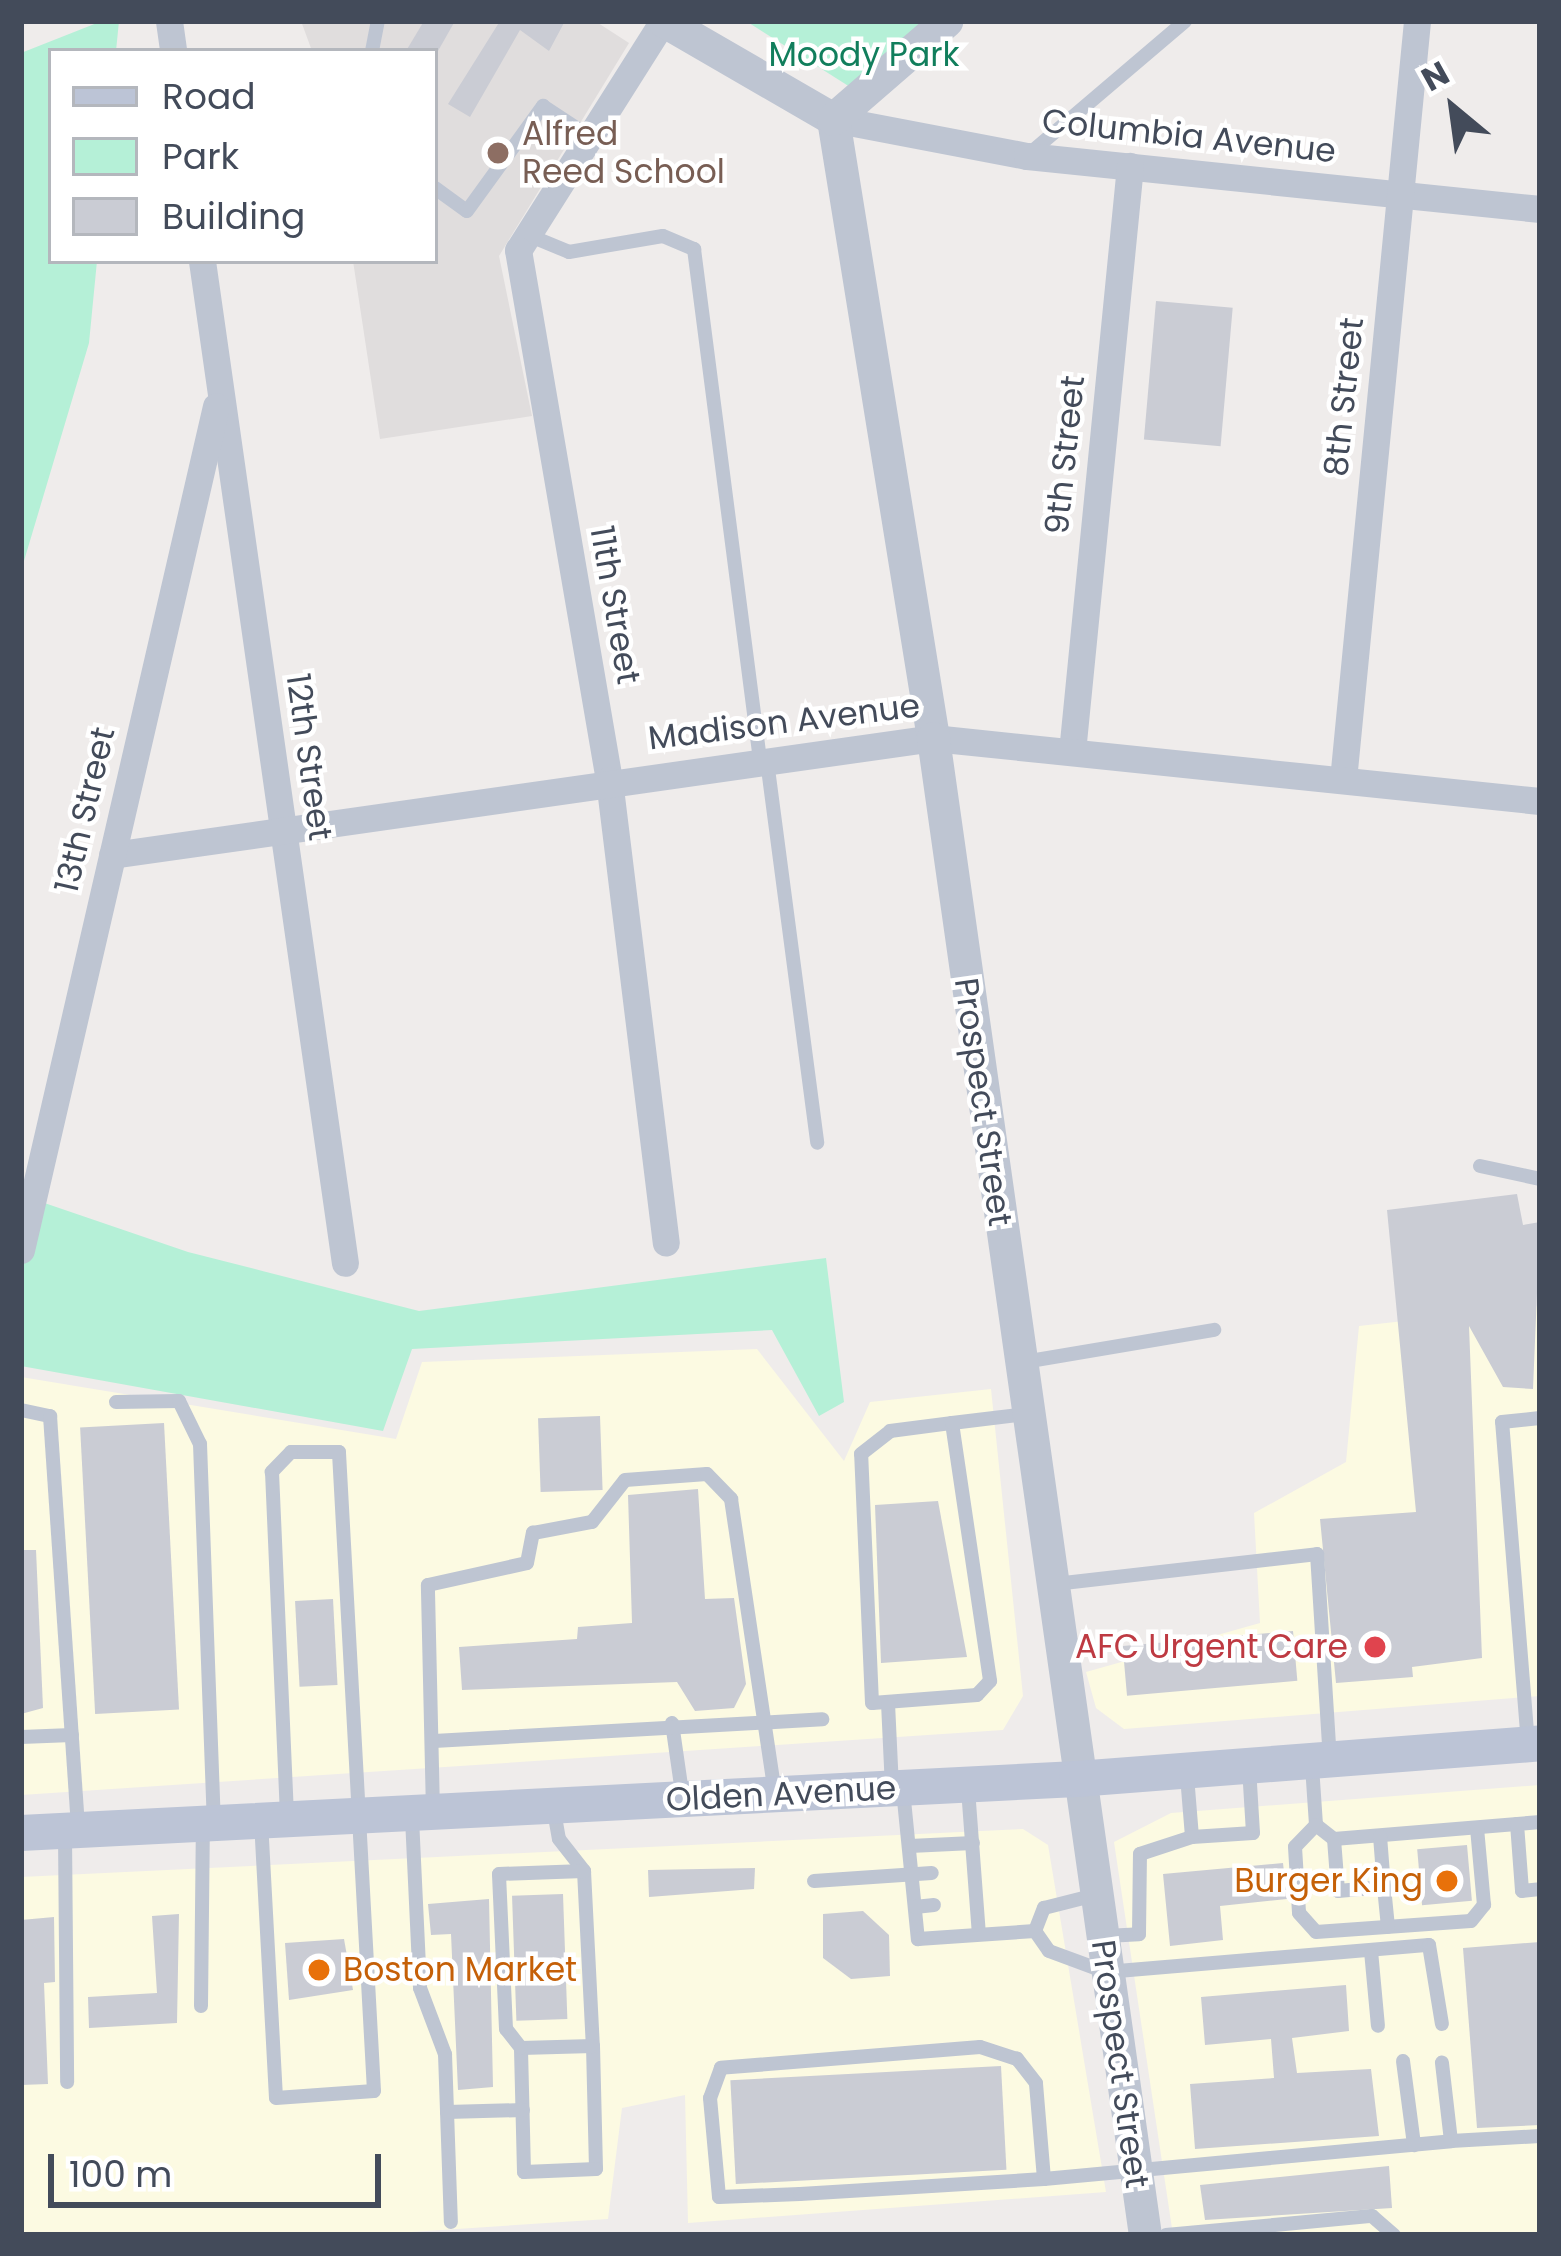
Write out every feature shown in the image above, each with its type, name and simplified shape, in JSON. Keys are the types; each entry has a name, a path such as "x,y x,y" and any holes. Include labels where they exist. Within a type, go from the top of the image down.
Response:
{"main road":[{"name":"Olden Avenue","path":"21,1833 1077,1779 1534,1743"}],"street":[{"path":"663,21 833,119 946,21"},
{"name":"11th Street","path":"663,21 518,250 609,780 666,1242"},
{"name":"8th Street","path":"1343,780 1417,21"},
{"name":"Columbia Avenue","path":"833,119 1027,156 1540,209"},
{"name":"Prospect Street","path":"833,119 933,737 1145,2235"},
{"name":"9th Street","path":"1072,752 1130,166"},
{"name":"12th Street","path":"202,264 345,1263"},
{"name":"13th Street","path":"21,1250 220,386"},
{"name":"Madison Avenue","path":"112,855 933,737 1540,801"}],"lane":[{"path":"1027,156 1185,21"},
{"path":"438,190 467,211 543,106 590,137"},
{"path":"528,236 569,252 663,236 694,249 817,1143"},
{"path":"1480,1166 1540,1178"},
{"path":"1019,1363 1214,1330"},
{"path":"116,1402 178,1401 200,1444 209,1823 201,2006"},
{"path":"21,1409 50,1416 72,1735 67,2082"},
{"path":"952,1423 990,1681 977,1695 872,1703 866,1688 861,1454 890,1431 952,1423 1026,1414"},
{"path":"1534,1743 1502,1422 1540,1418"},
{"path":"291,1451 339,1452 344,1468 355,1817 374,2090 276,2098 272,1472 291,1451"},
{"path":"451,2222 445,2054 420,1988 423,1812 434,1741 428,1585 527,1563 533,1533 592,1522 625,1480 706,1474 731,1499 754,1694 769,1722 775,1794"},
{"path":"1050,1584 1317,1555 1321,1760 1316,1825 1295,1847 1304,1924 1316,1932 1481,1914 1477,1828"},
{"path":"888,1703 897,1788 910,1846 918,1939 1035,1931"},
{"path":"434,1741 672,1723 822,1719"},
{"path":"672,1723 683,1799"},
{"path":"21,1736 72,1735"},
{"path":"1101,1936 1139,1934 1140,1854 1192,1837 1253,1833 1249,1766"},
{"path":"1186,1771 1192,1837"},
{"path":"967,1784 974,1843 972,1903 979,1934"},
{"path":"553,1806 559,1839 584,1871 596,2169 524,2172 521,2048 506,2029 499,1874 584,1871"},
{"path":"1316,1825 1334,1839 1540,1822"},
{"path":"1517,1824 1522,1891 1540,1889"},
{"path":"1380,1836 1388,1927"},
{"path":"1334,1839 1338,1891 1384,1888"},
{"path":"910,1846 974,1843"},
{"path":"814,1881 932,1873"},
{"path":"1035,1931 1044,1909 1095,1895"},
{"path":"915,1907 934,1905"},
{"path":"1035,1931 1049,1951 1106,1972 1429,1945 1442,2024"},
{"path":"1371,1951 1378,2026"},
{"path":"521,2048 592,2046"},
{"path":"1044,2179 1037,2089 1017,2059 980,2047 721,2068 710,2098 718,2197 1044,2179 1540,2136"},
{"path":"1403,2061 1414,2145"},
{"path":"1442,2063 1450,2141"},
{"path":"447,2112 523,2110"},
{"path":"1166,2235 1372,2216 1394,2235"}],"shaded area":[{"name":"Alfred Reed School","path":"301,21 595,21 629,43 499,256 532,416 380,439 353,264 438,264 438,48 311,48"},
{"path":"1540,1306 1540,1696 1124,1729 1096,1708 1086,1672 1260,1623 1254,1513 1346,1462 1359,1326"},
{"path":"757,1349 844,1461 870,1402 991,1389 1023,1696 1003,1730 21,1795 21,1377 396,1439 422,1362"},
{"path":"1540,1785 1540,2235 1173,2235 1114,1842 1171,1813"},
{"path":"1023,1829 1048,1845 1106,2192 688,2223 685,2095 622,2108 608,2219 366,2235 21,2235 21,1877"}],"green space":[{"path":"102,21 119,21 116,48 48,48 48,264 97,264 89,343 21,571 21,53"},
{"name":"Moody Park","path":"746,21 954,21 869,99"},
{"path":"21,1195 188,1252 419,1311 826,1258 844,1402 819,1416 772,1330 412,1349 383,1431 21,1366"}],"building":[{"path":"424,21 455,21 438,51 408,48"},
{"name":"Alfred Reed School","path":"500,21 565,21 549,51 520,30 470,117 448,104"},
{"path":"1156,301 1233,308 1221,446 1144,439"},
{"path":"1517,1194 1523,1225 1540,1222 1533,1389 1503,1387 1469,1326 1482,1658 1412,1667 1413,1677 1336,1683 1320,1519 1416,1512 1387,1210"},
{"path":"600,1416 603,1490 541,1492 538,1418"},
{"path":"164,1423 179,1710 95,1714 80,1427"},
{"path":"698,1489 705,1599 734,1598 746,1684 734,1708 695,1711 677,1682 462,1690 459,1647 577,1639 578,1627 632,1623 628,1495"},
{"path":"938,1501 967,1657 881,1663 875,1505"},
{"path":"21,1550 36,1550 43,1708 21,1714"},
{"path":"333,1599 338,1685 300,1687 295,1601"},
{"path":"1293,1631 1297,1681 1127,1696 1123,1646"},
{"name":"Burger King","path":"1467,1845 1472,1901 1422,1905 1417,1849"},
{"path":"1283,1863 1287,1899 1220,1906 1223,1940 1170,1946 1163,1874"},
{"path":"755,1868 754,1889 649,1897 648,1870"},
{"path":"563,1894 567,2019 516,2021 512,1896"},
{"path":"489,1899 493,2087 458,2090 451,1934 431,1935 428,1904"},
{"path":"863,1911 889,1935 890,1976 851,1979 823,1958 823,1914"},
{"path":"179,1914 177,2023 89,2028 88,1997 157,1993 152,1916"},
{"path":"54,1917 55,1982 44,1983 48,2084 21,2085 21,1920"},
{"name":"Boston Market","path":"344,1939 353,1990 289,2000 285,1943"},
{"path":"1540,1942 1540,2125 1477,2128 1463,1948"},
{"path":"1346,1985 1349,2031 1292,2038 1297,2073 1371,2069 1379,2136 1195,2149 1190,2084 1274,2078 1271,2039 1205,2045 1201,1997"},
{"path":"1001,2066 1006,2170 736,2184 730,2080"},
{"path":"1389,2166 1392,2208 1205,2220 1200,2185"}],"place":[{"name":"Alfred Reed School","path":"498,153"},
{"name":"AFC Urgent Care","path":"1375,1647"},
{"name":"Burger King","path":"1447,1881"},
{"name":"Boston Market","path":"319,1970"}]}
